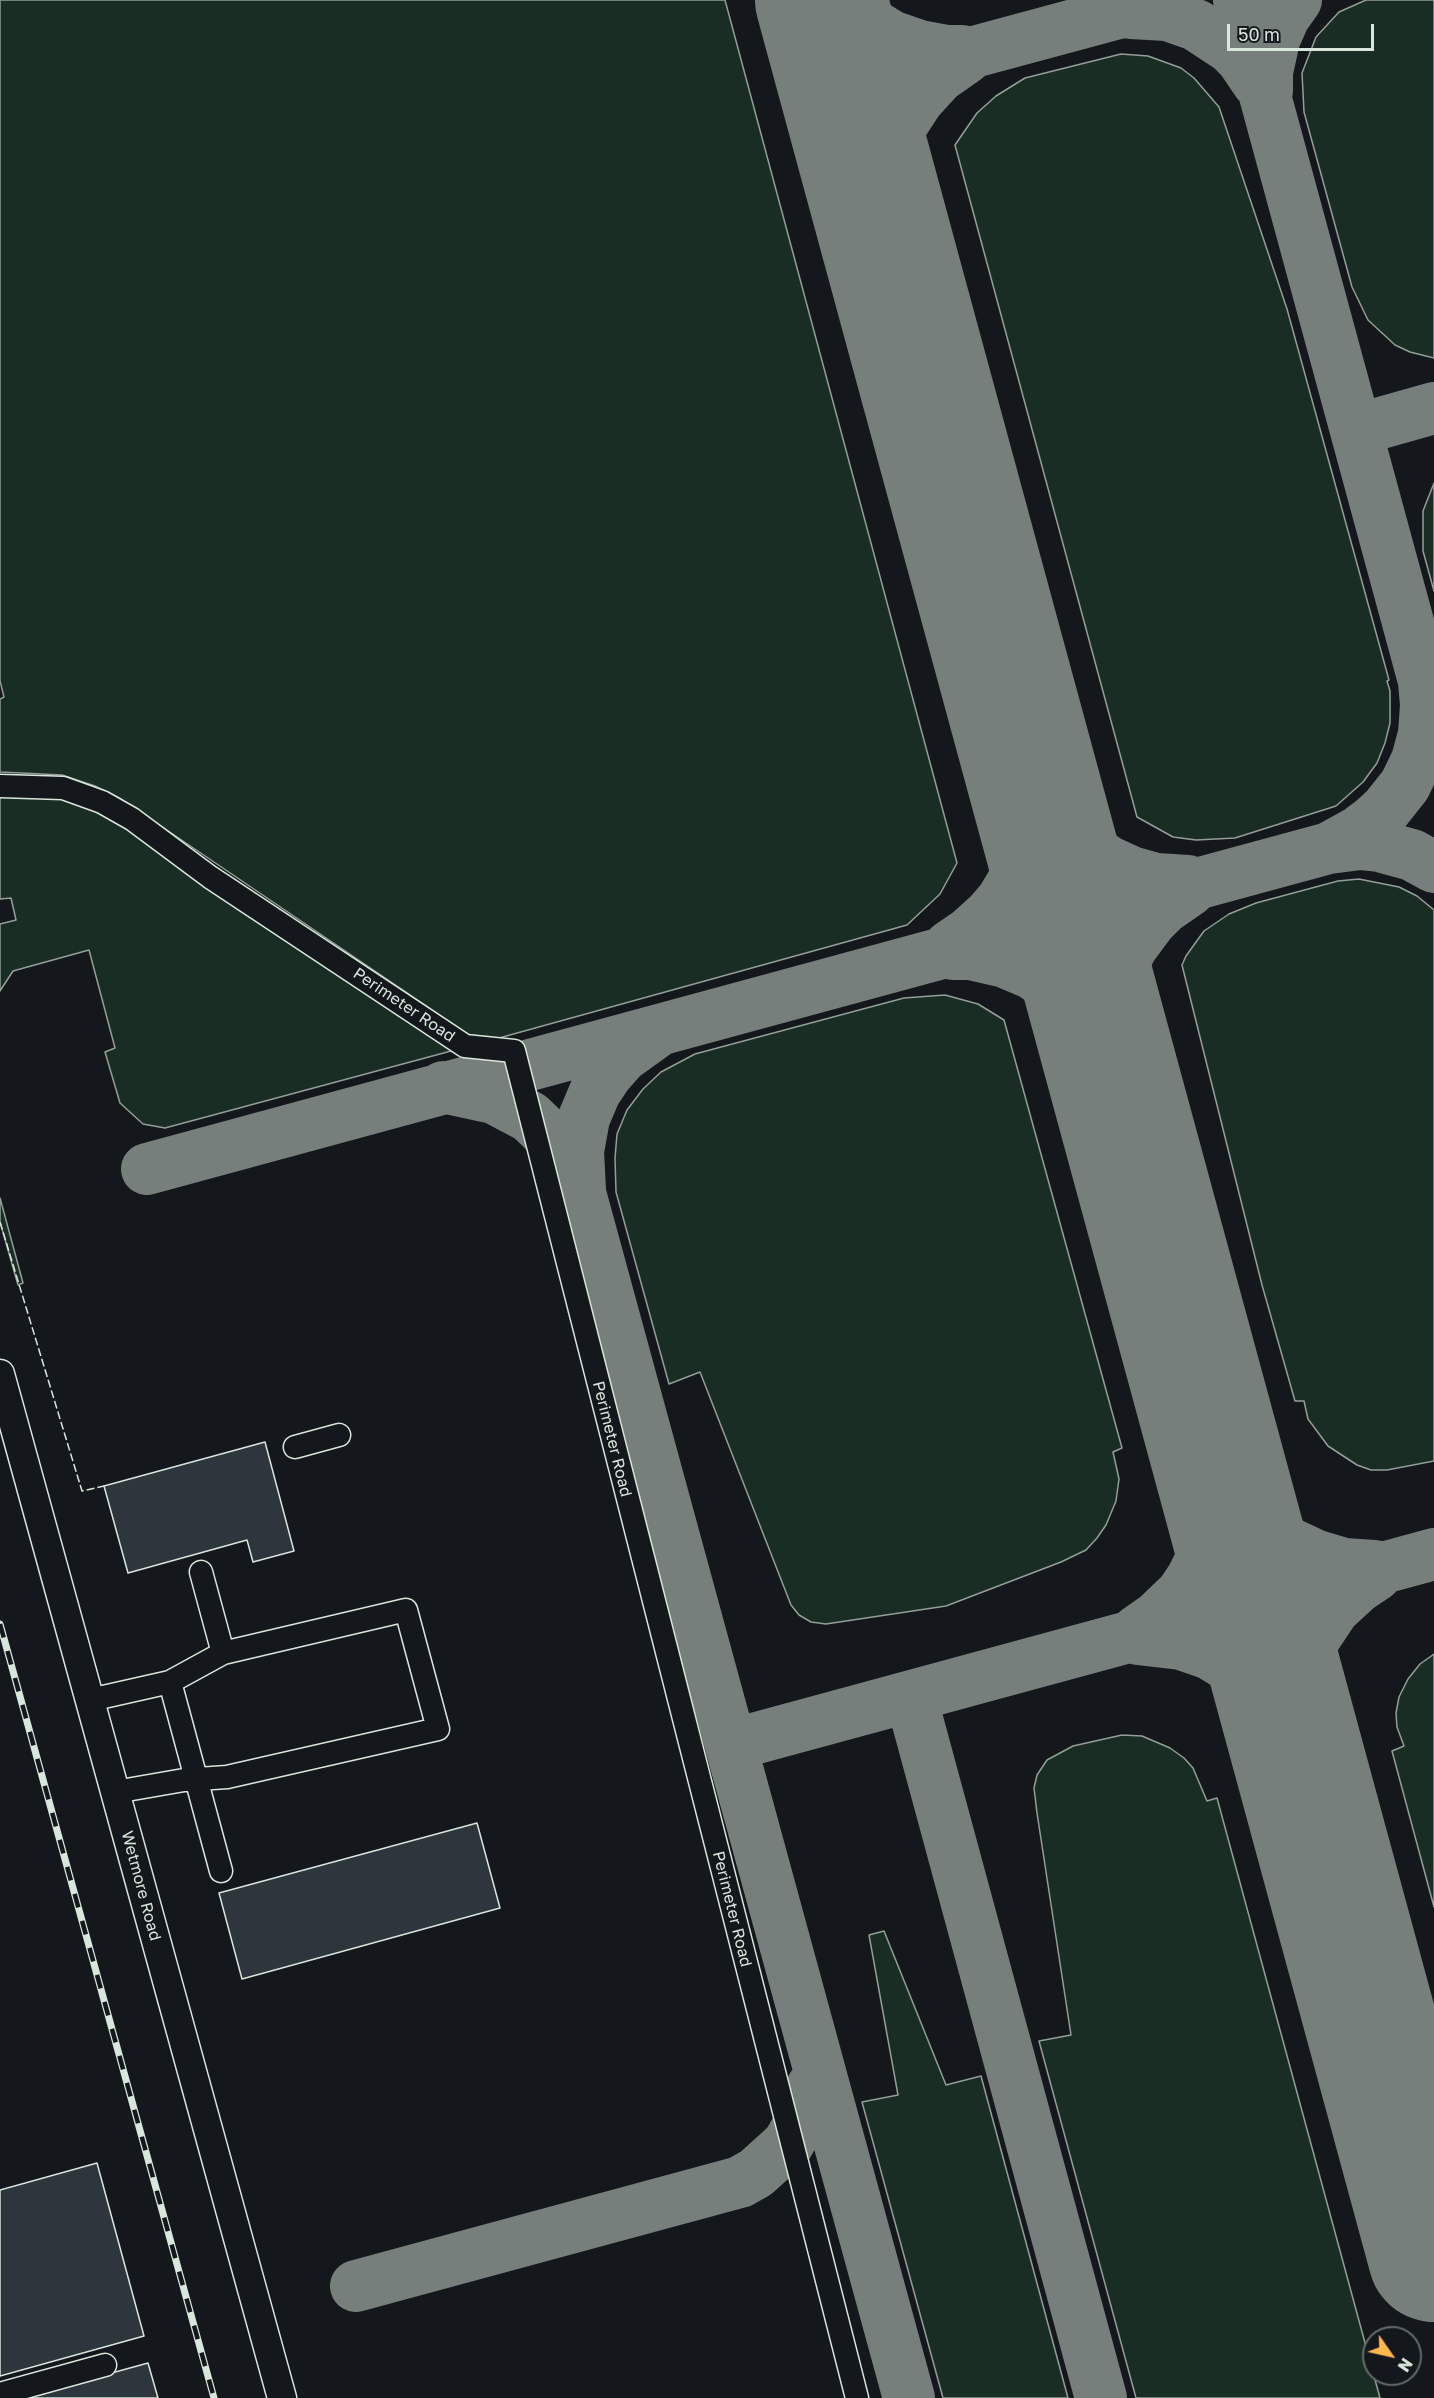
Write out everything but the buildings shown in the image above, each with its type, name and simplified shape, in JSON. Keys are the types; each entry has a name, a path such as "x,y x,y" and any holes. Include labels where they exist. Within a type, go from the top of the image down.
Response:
{"main road":[{"name":"Wetmore Road","path":"0,1374 282,2398"}],"lane":[{"name":"Perimeter Road","path":"0,786 63,788 102,802 132,819 210,877 465,1046 514,1051 857,2398"},
{"path":"294,1447 339,1435"},
{"path":"201,1572 223,1653"},
{"path":"90,1700 170,1682 223,1653 406,1610 438,1729 227,1777 198,1779 115,1792"},
{"path":"170,1682 221,1870"},
{"path":"0,2394 105,2365"}],"green space":[{"path":"0,0 725,0 957,863 940,894 907,925 481,1043 121,799 95,786 62,775 0,772 0,699 4,697 0,681"},
{"path":"1366,0 1434,0 1434,358 1410,352 1395,345 1368,320 1352,287 1304,112 1302,73 1316,37 1339,12"},
{"path":"1121,54 1148,56 1181,68 1194,78 1219,107 1287,309 1389,680 1387,681 1390,691 1390,723 1385,743 1377,763 1363,782 1336,806 1235,838 1196,840 1173,837 1137,817 955,145 977,113 996,96 1025,78"},
{"path":"1434,483 1434,591 1423,551 1423,511"},
{"path":"0,794 52,796 101,811 449,1046 451,1051 165,1128 143,1124 120,1103 105,1052 115,1048 89,950 13,971 0,991 0,924 16,920 11,898 0,899"},
{"path":"1359,879 1399,887 1417,896 1434,910 1434,1461 1387,1470 1371,1470 1357,1465 1328,1446 1308,1419 1304,1401 1295,1401 1262,1285 1182,965 1204,931 1229,914 1256,903 1338,881"},
{"path":"945,995 978,1004 1004,1020 1122,1448 1113,1452 1119,1479 1116,1501 1106,1525 1097,1538 1086,1550 1061,1562 946,1606 826,1624 811,1622 799,1615 791,1605 700,1372 669,1384 616,1192 617,1134 627,1110 643,1089 661,1072 695,1054 904,998"},
{"path":"0,1198 23,1283 18,1285 0,1222"},
{"path":"1434,1654 1434,1907 1392,1751 1404,1746 1397,1727 1396,1713 1399,1697 1408,1679 1420,1664"},
{"path":"1122,1735 1142,1736 1170,1748 1184,1758 1193,1768 1207,1801 1217,1798 1362,2332 1362,2386 1377,2386 1380,2398 1136,2398 1039,2041 1071,2035 1034,1788 1037,1775 1047,1760 1073,1746"},
{"path":"884,1931 946,2085 981,2076 1068,2398 943,2398 862,2102 898,2095 869,1935"}],"taxiway":[{"path":"843,0 865,20 891,36 920,46 962,51"},
{"path":"844,87 1115,14 1176,0"},
{"path":"1239,0 1434,718"},
{"path":"1267,91 1267,72 1274,40 1284,17 1296,0"},
{"path":"1131,13 1167,15 1196,25 1231,48 1241,58 1258,83"},
{"path":"892,261 884,202 885,177 891,150 903,123 918,100 939,77 966,58"},
{"path":"1356,430 1434,408"},
{"path":"1329,848 1374,820 1405,785 1417,760 1424,734 1426,705 1424,682"},
{"path":"1019,729 1046,799 1060,820 1084,845 1109,862 1131,872 1156,879 1188,881"},
{"path":"950,946 990,914 1002,900 1018,873 1030,825 1030,794 1024,767"},
{"path":"147,1169 1329,848 1360,844 1379,846 1412,855 1434,867"},
{"path":"1114,1077 1110,1018 1122,967 1131,948 1151,921 1164,908 1190,890"},
{"path":"953,954 970,954 1005,962 1031,973 1057,990 1092,1032 1110,1071"},
{"path":"580,1190 578,1151 584,1118 595,1092 622,1057 654,1034"},
{"path":"443,1087 494,1098 530,1117 557,1143 572,1166 909,2398"},
{"path":"1211,1436 1240,1497 1272,1531 1289,1543 1317,1556 1344,1564 1374,1566"},
{"path":"1137,1631 1157,1617 1182,1593 1209,1544 1217,1507 1213,1453"},
{"path":"731,1745 1434,1554"},
{"path":"1297,1752 1297,1691 1305,1658 1312,1642 1334,1609 1358,1587 1376,1575"},
{"path":"1138,1639 1181,1644 1210,1654 1228,1665 1264,1697 1276,1712 1297,1752"},
{"path":"911,1697 1101,2398"},
{"path":"356,2286 740,2182 756,2173 788,2144 806,2112 812,2087"}],"runway":[{"path":"821,0 1434,2256"}],"railway":[{"path":"0,1624 214,2398"}],"fence":[{"path":"0,1222 82,1491 104,1486"}]}
